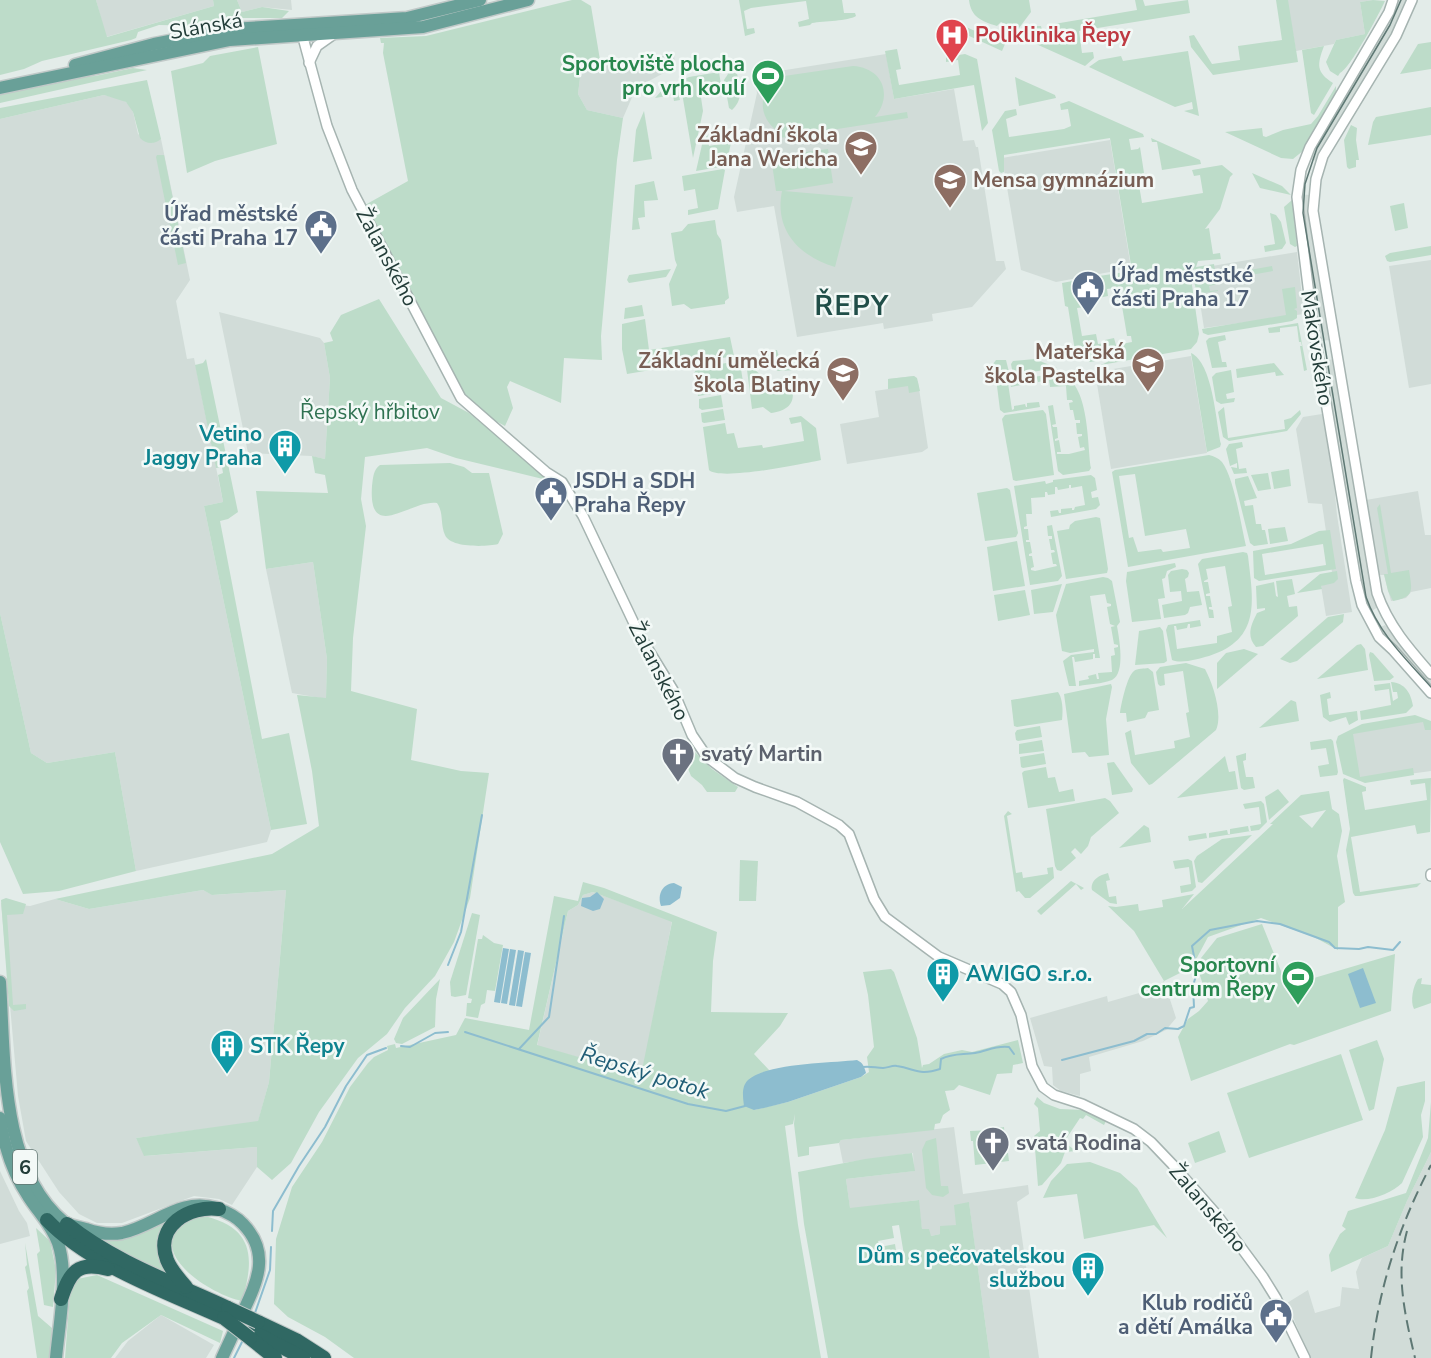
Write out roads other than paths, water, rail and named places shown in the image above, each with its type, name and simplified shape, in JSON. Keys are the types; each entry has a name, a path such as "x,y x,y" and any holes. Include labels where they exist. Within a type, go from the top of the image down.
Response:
{"highway":[{"path":"187,1289 167,1261 165,1246 167,1236 176,1220 186,1213 203,1208 219,1209"},
{"name":"6","path":"47,1220 78,1247 134,1276 226,1313"},
{"name":"6","path":"67,1224 103,1249 187,1289 303,1358"},
{"path":"61,1299 70,1275 83,1267 100,1267 134,1276"},
{"name":"6","path":"254,1330 296,1340 324,1358"},
{"path":"254,1330 275,1358"}],"main road":[{"name":"Slánská","path":"0,80 79,64 154,44 231,29 407,18 480,0"},
{"name":"Slánská","path":"0,88 230,40 423,27 528,0"},
{"name":"6","path":"0,982 8,1099 15,1137 22,1160 37,1190 67,1224"},
{"name":"6","path":"0,1118 4,1141 18,1180 47,1220"},
{"path":"67,1224 98,1233 118,1234 188,1206 202,1205 234,1216 248,1229 256,1244 260,1265 256,1284 222,1358"},
{"path":"47,1220 61,1254 61,1299 56,1358"}],"street":[{"name":"Makovského","path":"1393,0 1389,12 1310,147 1302,170 1297,197 1305,267 1331,436 1362,605 1379,637 1431,693"},
{"name":"Makovského","path":"1412,0 1396,36 1323,156 1316,179 1313,211 1377,593 1383,612 1403,642 1431,674"},
{"path":"309,63 317,46 336,32"},
{"name":"Žalanského","path":"302,34 327,126 352,190 461,398 546,472 562,482 593,535 640,636 673,690 698,746 707,757 735,778 797,802 839,825 849,834 874,898 885,917 939,957 1002,984 1011,992 1021,1015 1032,1066 1043,1087 1054,1095 1082,1104 1119,1121 1151,1142 1217,1215 1276,1298 1305,1358"}],"water":[{"path":"674,883 682,887 680,898 670,905 661,906 662,891 666,885"},
{"path":"597,892 604,899 600,909 593,911 581,906 582,898 590,897"},
{"path":"503,948 509,949 500,1003 494,1002"},
{"path":"510,949 516,950 507,1004 501,1003"},
{"path":"518,950 524,951 515,1006 509,1005"},
{"path":"525,952 531,953 522,1007 516,1006"},
{"path":"1363,968 1376,1003 1360,1008 1348,974"},
{"path":"857,1060 861,1062 866,1073 861,1077 764,1108 754,1110 744,1106 744,1086 757,1074 784,1067"}],"waterway":[{"path":"448,965 461,932 482,815"},
{"path":"519,1049 549,1017 564,916"},
{"name":"Řepský potok","path":"1062,1060 1134,1041 1147,1034 1156,1034 1165,1028 1178,1029 1184,1026 1190,1008 1194,1007 1193,986 1197,972 1192,946 1210,930 1257,921 1280,924 1329,942 1335,948 1368,947 1393,950 1400,942"},
{"name":"Řepský potok","path":"401,1046 410,1047 435,1033 448,1032"},
{"name":"Řepský potok","path":"465,1032 688,1104 726,1111 745,1106"},
{"name":"Řepský potok","path":"863,1067 895,1066 927,1072 940,1069 941,1059 950,1056 975,1053 996,1047 1009,1047 1014,1054"},
{"name":"Řepský potok","path":"272,1231 273,1211 325,1127 346,1086 367,1055 386,1048"},
{"name":"Řepský potok","path":"255,1313 270,1270 271,1247"},
{"name":"Řepský potok","path":"234,1358 243,1340"}],"tram line":[{"path":"1401,0 1390,25 1317,148 1305,184 1303,213 1366,597 1378,623 1431,687"}],"railway":[{"path":"1371,1358 1379,1307 1392,1259 1409,1211 1431,1165"},
{"path":"1407,1231 1403,1247 1403,1295 1415,1358"}],"place":[{"name":"Poliklinika Řepy","path":"952,64"},
{"name":"Sportoviště plocha pro vrh koulí","path":"768,105"},
{"name":"Základní škola Jana Wericha","path":"861,176"},
{"name":"Mensa gymnázium","path":"950,209"},
{"name":"Úřad městské části Praha 17","path":"321,255"},
{"name":"Úřad měststké části Praha 17","path":"1088,316"},
{"name":"Mateřská škola Pastelka","path":"1148,393"},
{"name":"Základní umělecká škola Blatiny","path":"843,402"},
{"name":"Vetino Jaggy Praha","path":"285,475"},
{"name":"JSDH a SDH Praha Řepy","path":"551,522"},
{"name":"svatý Martin","path":"678,783"},
{"name":"AWIGO s.r.o.","path":"943,1003"},
{"name":"Sportovní centrum Řepy","path":"1298,1006"},
{"name":"STK Řepy","path":"227,1075"},
{"name":"svatá Rodina","path":"993,1172"},
{"name":"Dům s pečovatelskou službou","path":"1088,1297"},
{"name":"Klub rodičů a dětí Amálka","path":"1276,1344"}],"district":[{"name":"ŘEPY","path":"852,306"}],"park label":[{"name":"Řepský hřbitov","path":"370,412"}]}
